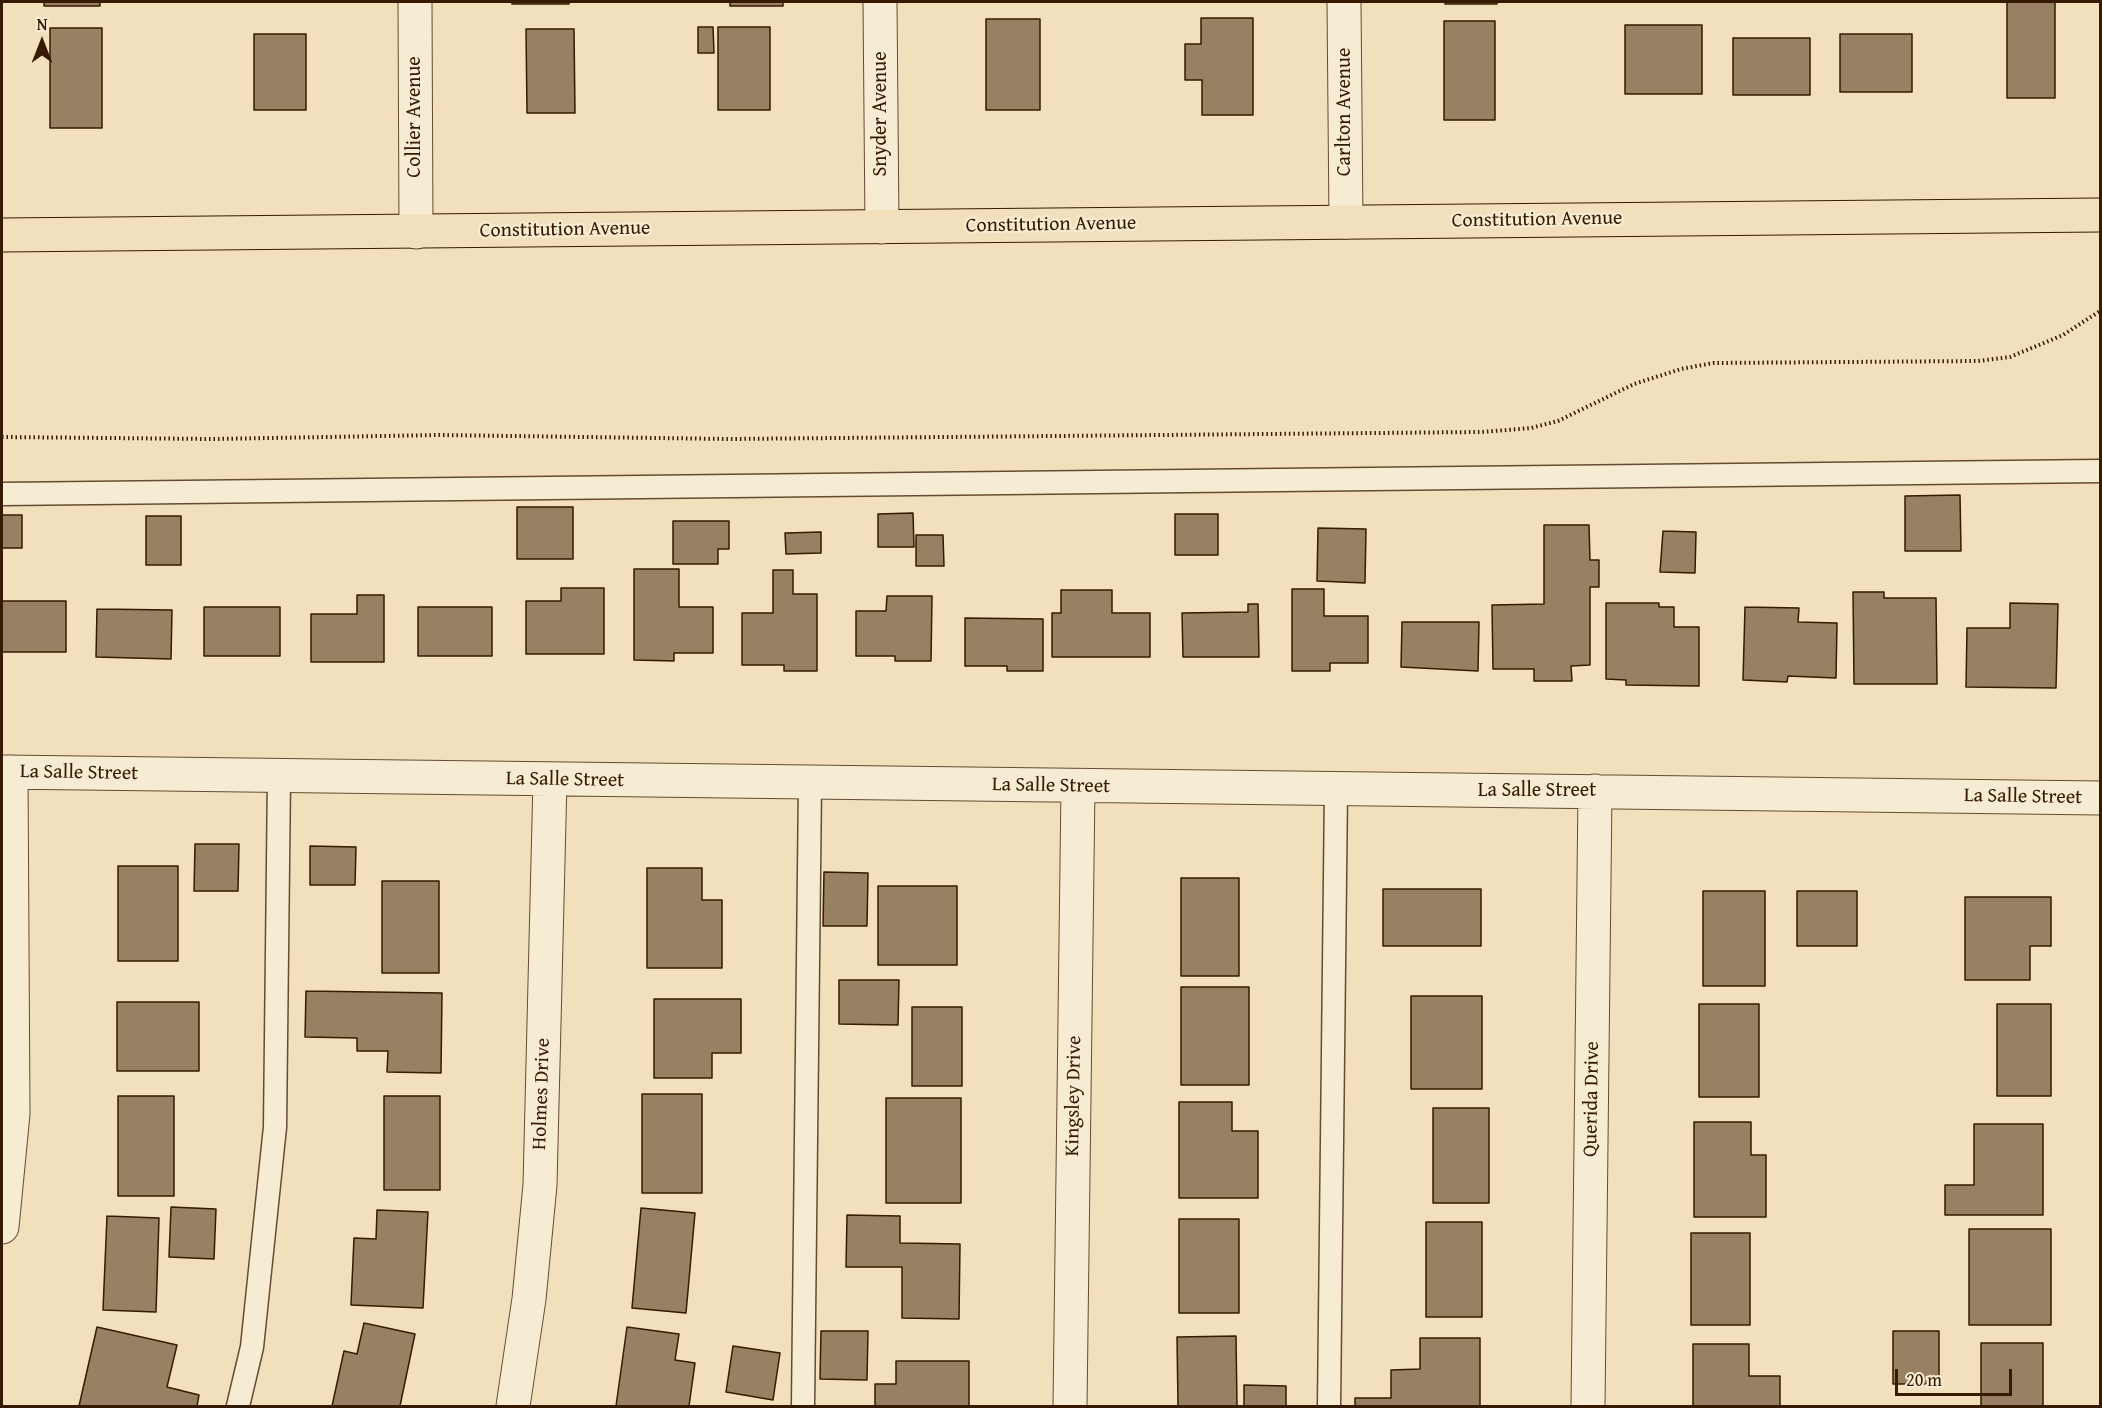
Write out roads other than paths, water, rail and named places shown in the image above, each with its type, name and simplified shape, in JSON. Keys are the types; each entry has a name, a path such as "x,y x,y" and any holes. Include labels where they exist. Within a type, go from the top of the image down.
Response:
{"main road":[{"name":"Constitution Avenue","path":"2,235 2100,215"}],"street":[{"name":"Collier Avenue","path":"415,2 416,232"},
{"name":"Snyder Avenue","path":"880,2 882,226"},
{"name":"Carlton Avenue","path":"1344,2 1346,222"},
{"name":"La Salle Street","path":"6,772 2100,798"},
{"path":"2,1227 13,1114 6,772"},
{"name":"Holmes Drive","path":"513,1407 530,1299 540,1185 550,780"},
{"name":"Kingsley Drive","path":"1070,1407 1078,786"},
{"name":"Querida Drive","path":"1588,1407 1595,791"}],"lane":[{"path":"2,494 2100,471"},
{"path":"238,1407 252,1347 275,1128 279,776"},
{"path":"803,1407 810,783"},
{"path":"1329,1407 1336,789"}]}
